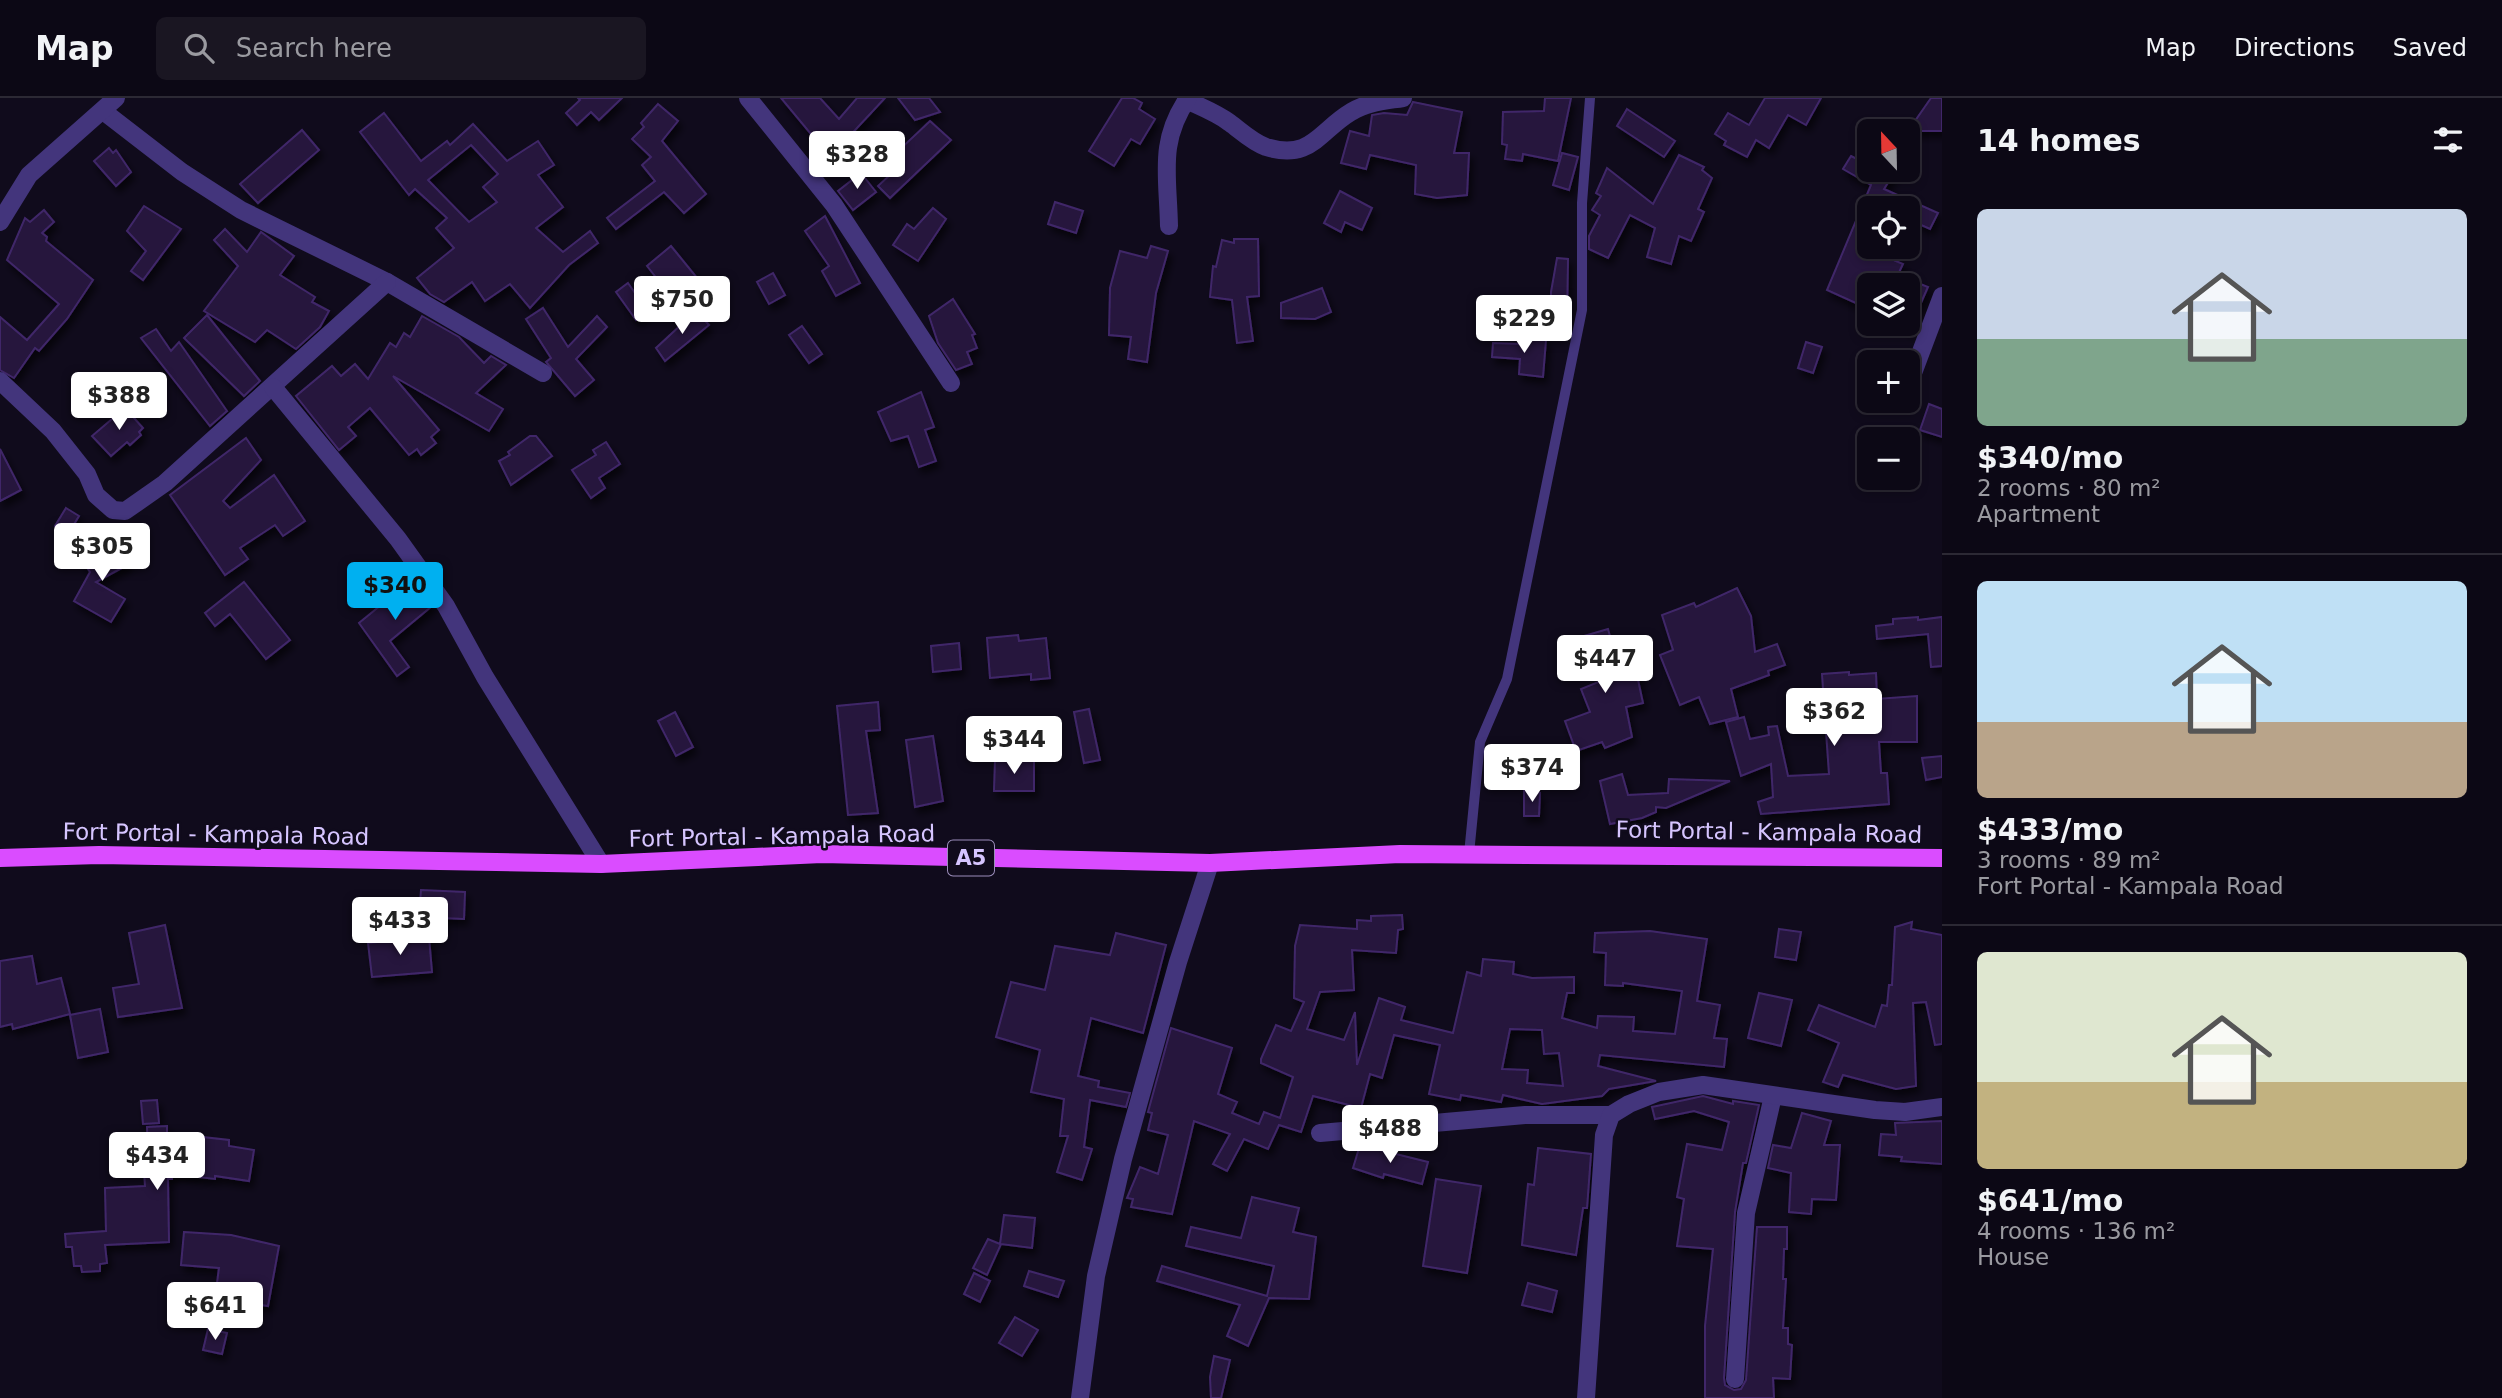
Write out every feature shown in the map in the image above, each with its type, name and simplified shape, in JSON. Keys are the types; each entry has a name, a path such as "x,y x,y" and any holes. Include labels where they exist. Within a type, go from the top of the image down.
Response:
{"main road":[{"name":"Fort Portal - Kampala Road","path":"0,858 99,855 601,864 822,854 1210,863 1401,854 1942,858"}],"street":[{"path":"748,98 771,122 834,205 951,383"},
{"path":"1169,226 1166,146 1174,118 1187,99 1230,122 1264,146 1285,150 1302,149 1317,142 1351,112 1371,103 1403,98"},
{"path":"0,222 29,175 110,105 182,172 241,210 387,282 543,373"},
{"path":"0,381 53,431 87,474 96,495 113,509 125,511 165,483 387,282"},
{"path":"1920,354 1942,296"},
{"path":"273,387 398,540 446,606 485,677 601,864"},
{"path":"1080,1398 1096,1276 1123,1159 1178,962 1210,863"},
{"path":"1320,1133 1525,1115 1611,1115 1629,1104 1660,1092 1703,1085 1905,1112 1942,1107"},
{"path":"1735,1379 1746,1213 1773,1096"},
{"path":"1586,1398 1604,1135 1611,1115"}],"lane":[{"path":"1469,854 1480,742 1507,679 1582,310 1582,203 1590,98"}],"building":[{"path":"578,98 622,98 599,120 591,112 577,125 566,113 580,100"},
{"path":"781,98 820,98 839,119 857,98 885,98 830,157"},
{"path":"898,98 929,98 940,112 915,120"},
{"path":"1122,98 1133,98 1142,103 1139,109 1155,119 1140,144 1131,139 1114,166 1089,151"},
{"path":"1545,98 1571,98 1558,161 1523,154 1522,161 1505,159 1507,145 1502,144 1503,112 1544,111"},
{"path":"1765,98 1821,98 1806,125 1788,115 1769,148 1756,140 1747,157 1724,145 1726,141 1715,134 1728,113 1749,125"},
{"path":"1931,98 1942,98 1942,131 1920,131 1920,119 1916,119"},
{"path":"1413,102 1462,112 1454,153 1469,153 1467,195 1437,198 1415,194 1416,165 1370,155 1366,169 1341,163 1350,131 1369,136 1372,115 1407,115"},
{"path":"658,104 678,121 662,141 706,194 684,213 664,192 616,229 607,218 655,181 642,165 651,157 632,139 644,127 641,123"},
{"path":"1627,109 1675,141 1664,157 1617,126"},
{"path":"384,113 421,161 447,141 450,145 473,124 507,161 538,141 554,165 538,175 563,207 536,228 563,252 590,231 598,243 569,265 530,308 510,284 485,301 472,282 444,302 430,294 417,278 454,248 436,228 447,218 415,189 409,195 360,132","holes":["471,145 498,174 483,187 497,202 469,222 428,180"]},
{"path":"930,121 951,140 890,198 878,186 904,162 896,153"},
{"path":"302,130 319,150 258,203 240,184"},
{"path":"109,148 113,153 116,150 131,172 116,186 94,161"},
{"path":"1562,153 1578,157 1569,190 1553,185"},
{"path":"1679,155 1704,167 1702,170 1712,178 1698,209 1704,212 1691,241 1679,236 1671,264 1647,257 1655,228 1630,215 1608,258 1589,249 1589,236 1600,215 1592,210 1601,196 1596,193 1607,168 1653,204"},
{"path":"1851,156 1857,159 1857,177 1843,169"},
{"path":"861,173 876,192 853,210 838,191"},
{"path":"1866,182 1888,182 1884,189 1900,196 1866,196 1871,185"},
{"path":"1340,191 1372,208 1362,230 1345,222 1341,232 1324,223"},
{"path":"1055,202 1083,211 1076,233 1048,224"},
{"path":"1920,205 1938,213 1930,229 1920,224"},
{"path":"144,206 181,229 143,280 131,271 146,251 127,231"},
{"path":"933,208 946,219 918,261 893,245 907,224 914,229"},
{"path":"44,210 54,222 42,233 47,237 46,241 93,280 67,319 39,351 35,348 14,378 0,370 0,317 27,340 59,304 7,260 25,218 30,222"},
{"path":"825,216 860,283 836,296 822,271 829,266 805,231"},
{"path":"1857,218 1857,259 1891,259 1903,264 1899,273 1857,273 1857,304 1827,290"},
{"path":"225,229 247,252 261,232 294,256 280,275 315,297 312,302 329,311 320,327 296,349 267,330 255,342 204,311 238,266 214,240"},
{"path":"1234,239 1258,239 1259,296 1247,297 1253,341 1237,343 1232,300 1210,297 1213,266 1216,267 1222,240 1234,243"},
{"path":"671,246 698,279 673,299 647,266"},
{"path":"1151,246 1168,251 1156,293 1147,362 1128,359 1131,337 1109,335 1110,288 1120,251 1147,258"},
{"path":"1557,258 1568,259 1567,320 1551,320 1551,292"},
{"path":"773,273 785,295 769,304 757,282"},
{"path":"628,283 648,312 636,320 616,292"},
{"path":"1920,284 1928,287 1920,305"},
{"path":"1322,288 1331,312 1315,319 1281,318 1281,303"},
{"path":"953,299 975,334 972,335 977,348 967,352 972,364 956,370 938,343 929,316"},
{"path":"543,308 568,347 597,316 607,327 576,359 594,380 575,396 546,362 551,358 526,319"},
{"path":"696,311 709,325 665,361 656,348"},
{"path":"207,315 260,381 244,396 184,338"},
{"path":"422,316 459,337 484,363 491,356 506,365 476,393 503,409 489,431 393,376 439,430 431,437 436,443 421,455 417,449 409,455 370,408 348,427 356,436 339,450 296,396 332,366 341,376 355,364 368,379 390,343 396,347 404,333 410,337"},
{"path":"802,326 822,354 809,363 789,335"},
{"path":"156,329 171,351 179,342 227,411 210,426 141,338"},
{"path":"1523,338 1546,340 1543,377 1519,374 1520,359 1492,357 1493,343 1522,344"},
{"path":"1806,342 1822,347 1813,373 1798,368"},
{"path":"921,392 934,427 925,430 936,461 919,467 908,436 891,441 878,412"},
{"path":"1929,404 1942,409 1942,437 1920,430"},
{"path":"125,408 143,428 139,432 141,435 130,445 127,442 111,456 92,436"},
{"path":"530,436 536,436 552,456 511,485 499,461 510,455 508,452"},
{"path":"246,438 261,460 223,501 230,508 274,475 305,521 283,536 275,525 240,548 248,559 225,575 170,495"},
{"path":"606,442 620,464 599,478 605,488 591,498 572,470 596,455 593,450"},
{"path":"0,449 21,490 0,501"},
{"path":"66,508 79,516 68,534 55,526"},
{"path":"105,543 112,552 120,548 129,564 96,582 125,599 111,622 74,601 90,572 82,560"},
{"path":"413,579 432,606 390,641 409,667 397,676 359,623"},
{"path":"244,582 290,640 266,659 230,614 215,626 205,613"},
{"path":"1737,588 1751,616 1755,652 1777,644 1785,665 1768,671 1769,675 1731,689 1738,717 1710,724 1699,697 1680,705 1660,655 1673,650 1662,615 1694,603 1696,607"},
{"path":"1918,617 1918,620 1942,617 1942,666 1931,667 1928,634 1877,639 1876,626 1893,624 1893,619"},
{"path":"1608,629 1615,655 1632,652 1643,703 1626,707 1632,737 1605,748 1602,742 1576,751 1565,721 1590,712 1581,689 1606,679 1597,647 1562,652 1560,643"},
{"path":"1018,635 1019,641 1046,638 1050,678 1031,680 1031,674 990,678 987,638"},
{"path":"959,643 961,669 933,672 931,646"},
{"path":"1849,672 1849,675 1876,673 1877,699 1917,696 1917,742 1879,742 1881,773 1887,773 1889,804 1761,814 1758,802 1773,797 1771,764 1741,776 1726,722 1744,717 1750,739 1769,735 1768,727 1777,726 1788,776 1829,774 1822,674"},
{"path":"878,702 880,730 866,731 878,813 848,815 837,706"},
{"path":"1089,709 1100,760 1084,763 1074,712"},
{"path":"675,712 693,747 676,756 658,721"},
{"path":"933,736 943,801 915,807 906,740"},
{"path":"1563,756 1566,770 1526,779 1523,765"},
{"path":"1942,756 1942,777 1926,780 1922,758"},
{"path":"995,760 1034,760 1034,791 994,791"},
{"path":"1622,774 1628,795 1668,793 1669,779 1730,781 1666,808 1656,807 1656,812 1642,818 1610,824 1600,781"},
{"path":"1524,791 1540,793 1539,816 1524,816"},
{"path":"421,890 465,892 464,919 419,917"},
{"path":"1402,915 1403,929 1398,930 1396,953 1352,950 1354,990 1320,992 1307,1029 1344,1040 1355,1012 1357,1065 1379,998 1405,1007 1401,1020 1453,1033 1467,972 1481,976 1483,959 1514,962 1513,974 1532,978 1574,977 1574,993 1567,993 1562,1018 1597,1028 1598,1016 1634,1017 1633,1031 1675,1034 1682,991 1623,983 1623,986 1605,985 1606,953 1594,952 1595,933 1650,931 1707,939 1697,1001 1720,1005 1714,1038 1727,1039 1724,1067 1600,1055 1598,1066 1656,1081 1609,1089 1602,1096 1542,1104 1503,1095 1501,1102 1461,1095 1460,1100 1429,1094 1440,1045 1394,1035 1382,1078 1370,1074 1361,1108 1313,1096 1301,1132 1279,1125 1268,1149 1244,1139 1227,1171 1213,1164 1230,1134 1194,1121 1172,1214 1131,1207 1133,1199 1127,1198 1140,1167 1158,1174 1168,1135 1148,1130 1152,1113 1148,1112 1171,1028 1232,1048 1218,1094 1237,1102 1232,1113 1259,1124 1264,1112 1280,1118 1293,1077 1261,1063 1261,1059 1276,1025 1291,1031 1304,1002 1294,998 1295,946 1300,925 1357,929 1357,920 1371,921 1371,916","holes":["1510,1029 1542,1030 1544,1054 1559,1053 1563,1086 1527,1083 1528,1070 1502,1069"]},
{"path":"1912,922 1911,929 1942,935 1942,1044 1935,1045 1926,1002 1913,1003 1916,1086 1896,1089 1843,1075 1838,1087 1823,1082 1839,1043 1808,1030 1819,1005 1875,1027 1882,1005 1887,1006 1889,985 1892,985 1895,927"},
{"path":"165,925 182,1008 118,1017 113,988 139,984 129,933"},
{"path":"1779,929 1801,932 1796,960 1775,957"},
{"path":"1116,933 1166,945 1143,1033 1091,1018 1078,1076 1099,1081 1098,1087 1130,1093 1126,1107 1090,1100 1084,1147 1092,1149 1082,1180 1057,1172 1068,1136 1060,1136 1064,1099 1031,1092 1040,1050 996,1037 1011,982 1045,990 1055,946 1110,955"},
{"path":"429,937 432,972 372,977 368,943"},
{"path":"32,956 37,984 61,978 70,1014 13,1029 12,1024 0,1027 0,961"},
{"path":"1759,993 1792,1000 1781,1046 1748,1038"},
{"path":"100,1009 108,1052 78,1058 70,1015"},
{"path":"1703,1096 1733,1104 1733,1101 1759,1105 1746,1163 1743,1163 1735,1212 1724,1378 1725,1385 1734,1390 1741,1389 1746,1380 1757,1227 1787,1227 1787,1249 1784,1249 1783,1279 1786,1279 1783,1328 1788,1328 1788,1344 1792,1345 1790,1379 1773,1378 1774,1398 1705,1398 1705,1326 1713,1249 1677,1246 1684,1199 1677,1197 1687,1144 1722,1150 1729,1122 1694,1111 1655,1119 1652,1107"},
{"path":"157,1100 159,1123 143,1124 141,1101"},
{"path":"1802,1113 1831,1121 1824,1145 1840,1145 1836,1200 1812,1199 1811,1214 1789,1212 1791,1173 1768,1168 1773,1145 1791,1148"},
{"path":"1942,1121 1942,1164 1901,1161 1902,1157 1879,1155 1881,1134 1896,1135 1895,1123"},
{"path":"167,1126 167,1133 229,1140 229,1146 254,1150 249,1181 172,1174 172,1179 168,1179 169,1242 105,1245 107,1263 100,1264 100,1271 82,1272 81,1266 74,1266 72,1247 66,1247 65,1234 106,1231 105,1188 145,1186 143,1154 148,1154 147,1127"},
{"path":"1360,1145 1428,1162 1422,1184 1384,1174 1383,1178 1353,1168"},
{"path":"1538,1148 1591,1154 1587,1208 1583,1208 1576,1255 1522,1245 1528,1184 1534,1185"},
{"path":"1436,1179 1481,1186 1467,1273 1423,1266"},
{"path":"1252,1197 1299,1208 1293,1232 1316,1237 1309,1299 1269,1298 1248,1346 1227,1336 1240,1305 1157,1281 1162,1266 1267,1296 1274,1266 1186,1246 1191,1227 1241,1238"},
{"path":"1004,1215 1035,1218 1032,1248 1001,1244 987,1275 973,1268 988,1239 1000,1244"},
{"path":"184,1232 231,1235 279,1246 268,1306 215,1298 219,1268 181,1265"},
{"path":"1029,1271 1064,1281 1058,1297 1024,1286"},
{"path":"974,1273 990,1281 980,1302 964,1294"},
{"path":"1528,1283 1557,1291 1552,1312 1522,1305"},
{"path":"181,1301 211,1304 209,1321 180,1319"},
{"path":"1015,1317 1038,1330 1022,1356 999,1343"},
{"path":"208,1329 227,1333 222,1354 203,1350"},
{"path":"1214,1356 1230,1360 1221,1398 1211,1398 1210,1377"}]}
